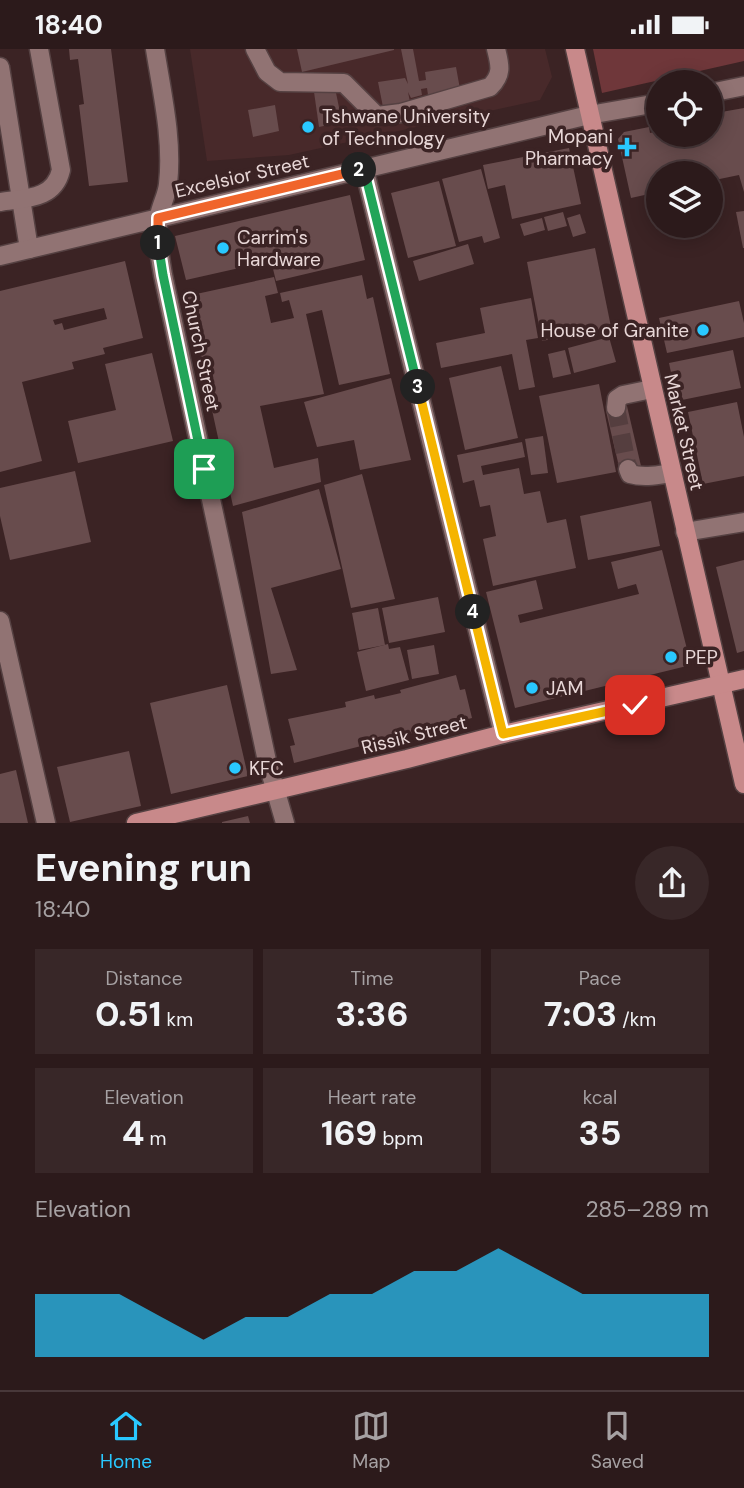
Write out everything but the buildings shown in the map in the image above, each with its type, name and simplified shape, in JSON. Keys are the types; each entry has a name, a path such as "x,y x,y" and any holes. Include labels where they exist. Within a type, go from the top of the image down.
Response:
{"main road":[{"name":"Market Street","path":"575,49 744,784"},
{"name":"Rissik Street","path":"136,823 744,679"}],"street":[{"path":"0,202 44,194 54,188 61,170 39,49"},
{"name":"Church Street","path":"155,49 168,159 168,185 158,218 163,275 264,747 285,823"},
{"path":"255,49 267,72 280,82 344,83 377,116 401,113 490,87 497,80 501,69 496,49"},
{"path":"0,67 29,249"},
{"path":"723,90 744,86"},
{"name":"Excelsior Street","path":"0,256 589,115 646,105"},
{"path":"364,169 503,734"},
{"path":"616,408 617,399 623,395 652,389"},
{"path":"628,470 630,474 649,477 672,473"},
{"path":"685,533 744,522"},
{"path":"0,621 46,823"}],"shaded area":[{"name":"Tshwane University of Technology","path":"190,49 545,49 552,77 540,100 289,155 207,161"},
{"path":"593,49 744,49 744,61 704,70 646,70 646,83 602,93"}],"tunnel":[{"path":"616,408 628,469"}],"place":[{"name":"Tshwane University of Technology","path":"308,127"},
{"name":"Mopani Pharmacy","path":"627,147"},
{"name":"Carrim's Hardware","path":"223,248"},
{"name":"House of Granite","path":"703,330"},
{"name":"PEP","path":"671,657"},
{"name":"JAM","path":"532,688"},
{"name":"KFC","path":"235,768"}],"route":[{"path":"204,469 163,275 158,218 364,169 503,734 635,705"}]}
